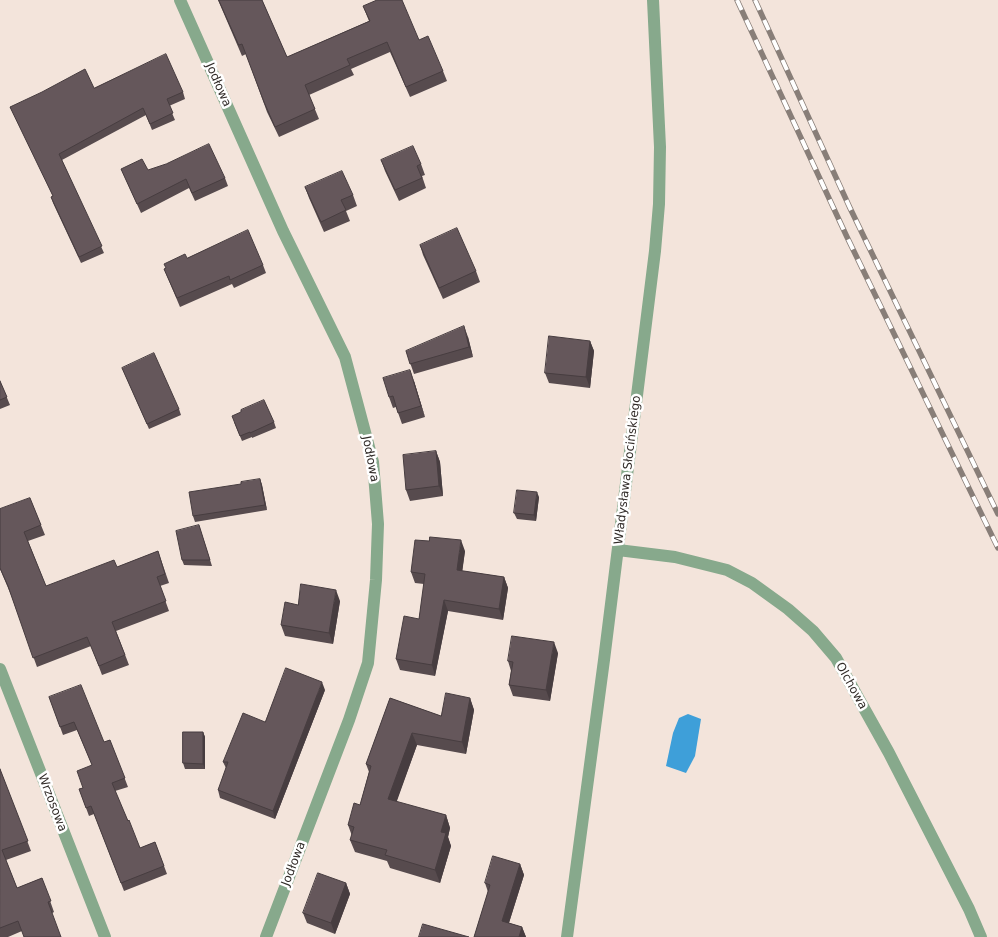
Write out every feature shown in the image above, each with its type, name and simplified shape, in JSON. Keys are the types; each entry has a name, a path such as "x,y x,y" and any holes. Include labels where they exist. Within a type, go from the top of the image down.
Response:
{"street":[{"name":"Jodłowa","path":"180,0 283,231 345,357 373,462 378,524 376,580 368,663 349,720 266,937"},
{"name":"Władysława Słocińskiego","path":"567,937 655,251 659,204 660,147 653,0"},
{"name":"Olchowa","path":"618,550 675,557 727,570 752,584 788,609 813,630 836,658 889,753 969,909 981,937"},
{"name":"Wrzosowa","path":"0,669 105,937"}],"water":[{"path":"688,714 701,719 695,756 686,773 666,766 673,733 679,718"}],"building":[{"path":"219,0 262,0 287,57 370,21 363,6 377,0 402,0 419,40 428,36 443,71 406,87 387,42 347,59 350,65 305,85 315,109 275,127 242,44 239,45"},
{"path":"166,54 183,92 167,99 173,113 150,124 143,108 59,154 102,246 79,257 51,197 53,196 10,107 85,69 94,88"},
{"path":"209,144 225,178 192,193 186,179 137,204 121,169 142,159 148,170 166,164"},
{"path":"413,146 421,164 417,166 422,178 395,190 381,160"},
{"path":"342,171 353,195 341,200 346,210 321,222 305,187"},
{"path":"457,228 476,271 439,288 420,245"},
{"path":"248,230 263,265 230,280 229,276 177,298 164,269 166,268 164,264 185,254 187,258"},
{"path":"464,326 469,347 410,364 406,351"},
{"path":"549,336 590,341 586,377 545,373"},
{"path":"154,353 179,409 147,424 122,368"},
{"path":"410,370 421,406 398,413 393,396 389,397 383,378"},
{"path":"0,381 7,397 0,400"},
{"path":"264,400 274,422 240,436 232,416"},
{"path":"436,451 439,486 406,490 403,455"},
{"path":"260,479 265,505 193,516 189,492"},
{"path":"517,490 537,492 534,515 514,513"},
{"path":"30,498 41,525 24,532 46,586 114,560 117,567 158,551 165,574 157,577 166,601 112,622 125,655 99,666 87,637 33,658 0,568 0,509"},
{"path":"199,525 210,560 182,560 176,531"},
{"path":"430,537 461,540 457,570 504,577 499,609 444,600 432,665 396,659 404,616 419,619 425,574 411,572 415,540 429,541"},
{"path":"301,584 336,590 329,633 281,625 285,602 298,605"},
{"path":"512,636 554,642 546,690 509,685 513,662 508,661"},
{"path":"286,668 322,682 273,811 218,790 228,762 223,762 243,713 265,722"},
{"path":"81,685 104,742 110,740 125,778 112,783 140,848 155,842 164,866 121,883 91,806 86,808 79,789 83,788 77,771 92,765 74,722 60,727 49,697"},
{"path":"446,693 470,698 462,742 412,733 388,799 446,815 441,832 446,833 435,870 385,855 387,850 350,840 354,827 348,825 354,803 360,805 371,766 366,764 390,698 441,716"},
{"path":"183,732 203,732 203,764 183,763"},
{"path":"0,769 28,841 2,850 17,888 42,878 51,901 48,902 61,937 24,937 18,921 0,928"},
{"path":"493,856 520,864 502,921 522,927 519,937 474,937 490,885 485,883"},
{"path":"318,873 346,883 331,923 303,913"},
{"path":"423,924 469,937 419,937"}],"railway":[{"path":"737,0 847,237 998,548"},
{"path":"755,0 850,208 998,514"}]}
